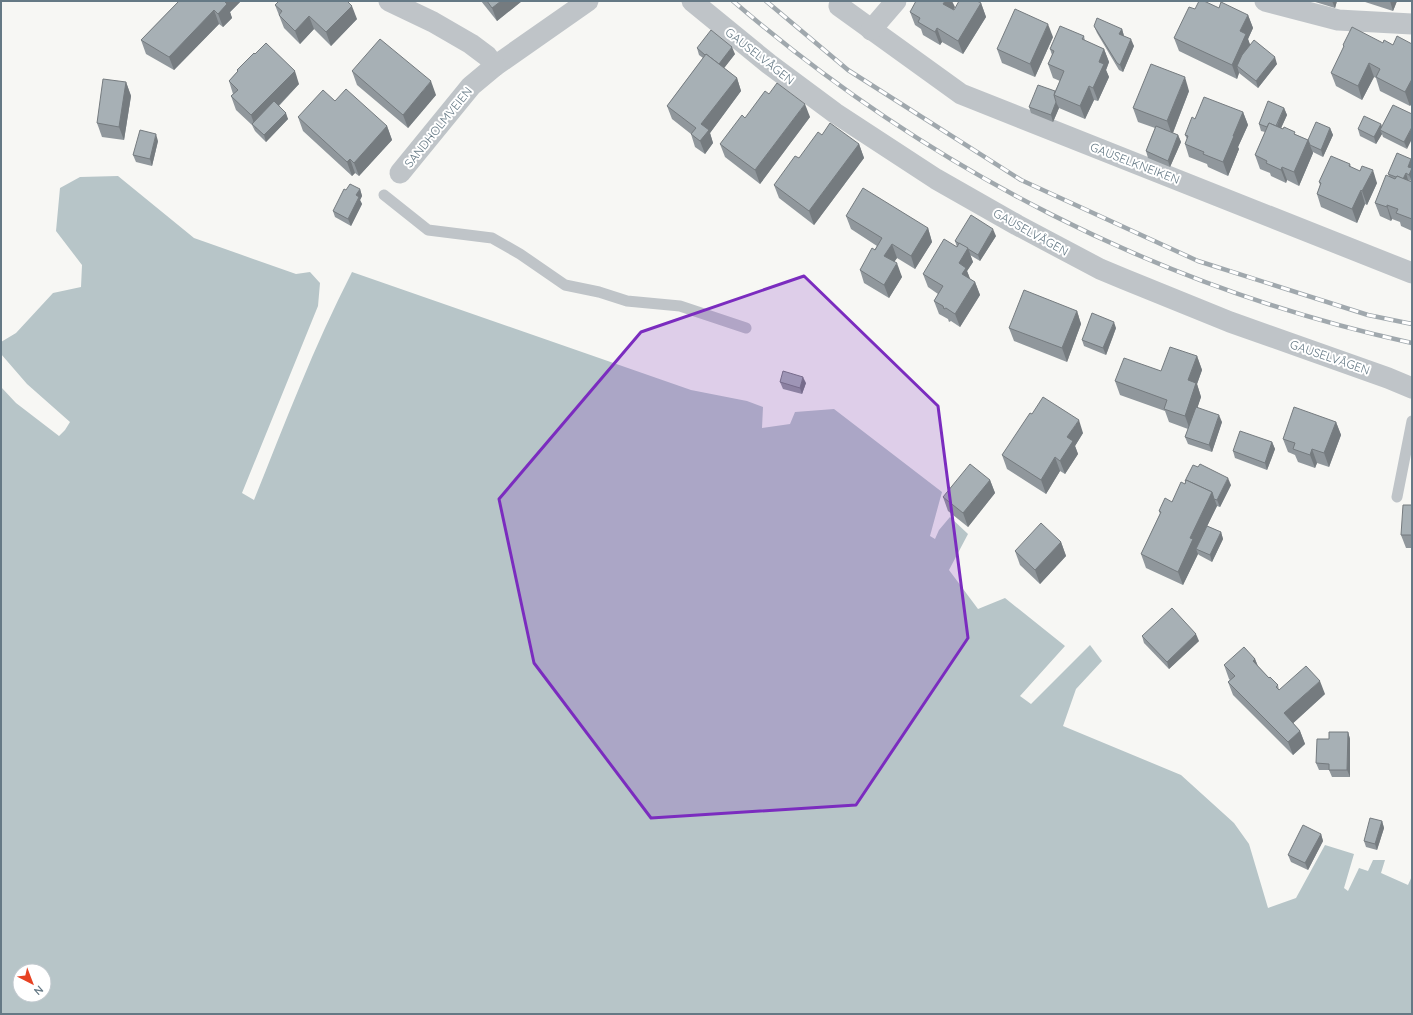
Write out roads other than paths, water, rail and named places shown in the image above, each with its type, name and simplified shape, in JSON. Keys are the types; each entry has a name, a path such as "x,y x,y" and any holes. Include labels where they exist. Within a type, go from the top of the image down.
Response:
{"street":[{"path":"389,1 433,22 471,44 487,56 495,66"},
{"name":"SANDHOLMVEIEN","path":"400,173 471,86 495,66 588,1"},
{"name":"GAUSELVÅGEN","path":"692,1 769,64 834,113 936,180 1017,225 1100,269 1124,279 1230,322 1388,378 1412,388"},
{"path":"871,30 896,1"},
{"path":"1264,1 1338,20 1412,24"},
{"name":"GAUSELKNEIKEN","path":"839,6 961,94 1412,273"}],"lane":[{"path":"384,195 428,230 492,238 520,254 566,285 599,292 627,301 680,306 746,328"},
{"path":"1397,497 1412,421"}],"railway":[{"path":"733,1 808,62 886,118 967,169 1051,214 1138,255 1227,290 1318,319 1412,343"},
{"path":"766,1 848,70 1021,180 1198,261 1368,315 1412,324"}]}
